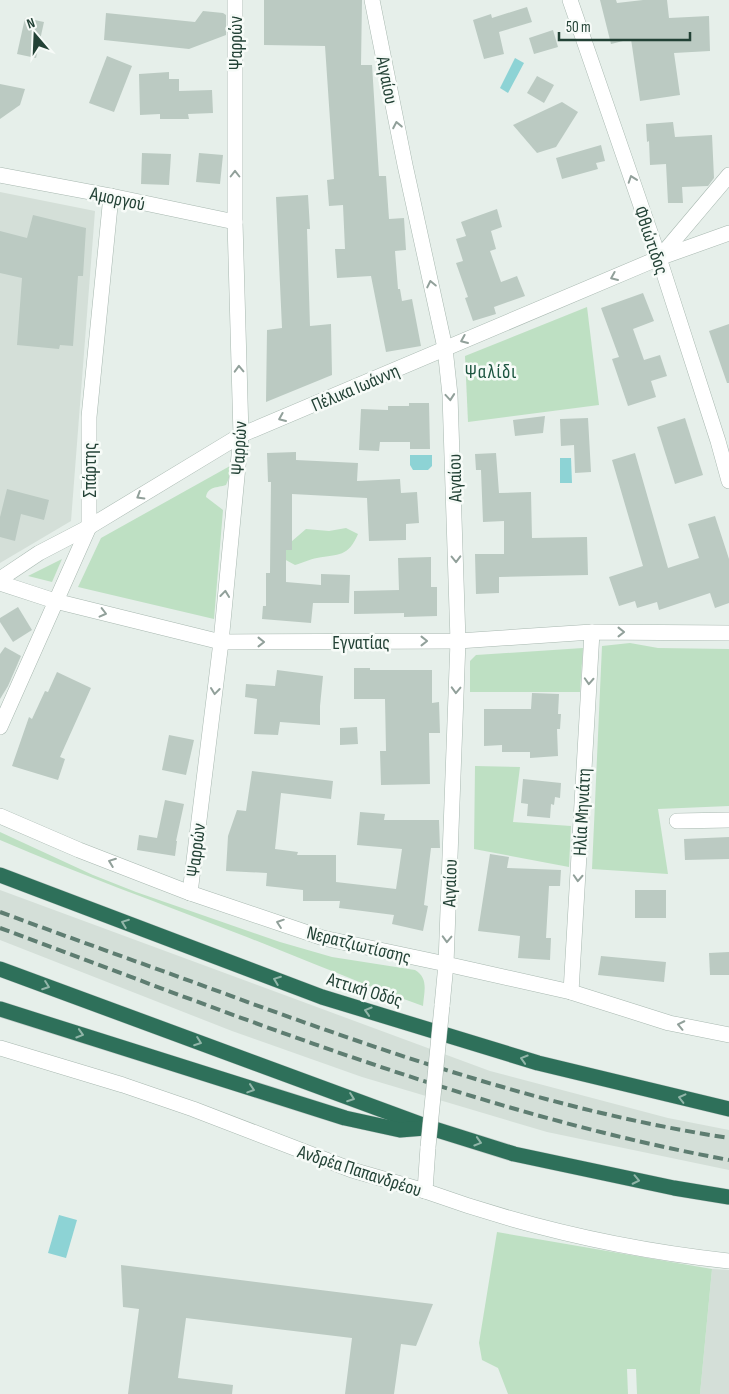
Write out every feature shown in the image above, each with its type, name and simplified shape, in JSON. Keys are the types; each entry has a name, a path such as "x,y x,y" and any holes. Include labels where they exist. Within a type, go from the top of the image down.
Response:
{"highway":[{"name":"Αττική Οδός","path":"0,875 322,997 538,1063 729,1109"},
{"path":"0,969 431,1128 514,1154 674,1188 729,1197"},
{"path":"0,1009 345,1118 400,1130 431,1128"}],"street":[{"name":"Ψαρρών","path":"190,893 221,642 241,435 235,222 235,0"},
{"name":"Αιγαίου","path":"372,0 405,165 445,348 453,438 458,641 446,964 425,1191"},
{"name":"Φθιώτιδος","path":"570,0 659,258 724,438 729,481"},
{"name":"Αμοργού","path":"0,175 235,222"},
{"path":"659,258 729,175"},
{"name":"Σπάρτης","path":"0,727 89,527 90,417 111,196"},
{"name":"Πέλικα Ιωάννη","path":"0,579 38,553 89,527 241,435 659,258 729,233"},
{"name":"Εγνατίας","path":"0,583 55,601 221,642 458,641 592,632 729,633"},
{"name":"Ηλία Μηνιάτη","path":"571,992 592,632"},
{"name":"Νερατζιωτίσσης","path":"0,816 79,850 190,893 324,938 571,992 669,1023 729,1035"},
{"path":"677,821 729,820"},
{"name":"Ανδρέα Παπανδρέου","path":"0,1048 123,1085 193,1109 352,1170 425,1191 505,1218 613,1242 729,1261"}],"shaded area":[{"path":"0,192 95,211 71,521 0,563"},
{"path":"0,890 490,1071 668,1118 729,1130 729,1170 547,1132 362,1077 232,1031 0,940"},
{"path":"712,1269 729,1270 729,1394 700,1394"}],"green space":[{"path":"587,307 599,405 468,422 465,356"},
{"path":"230,466 231,473 226,485 211,489 206,497 223,510 214,619 78,587 101,538"},
{"path":"346,528 358,534 350,547 342,553 295,565 284,559 284,548 306,529 329,531"},
{"path":"62,559 52,582 28,576"},
{"path":"630,643 658,648 729,649 729,806 658,809 668,874 592,869 602,646"},
{"path":"583,648 580,692 470,692 470,661 476,655"},
{"path":"475,766 520,767 513,822 571,826 569,867 474,849"},
{"path":"0,832 93,875 136,892 280,942 332,957 415,970 424,981 423,1006 30,853 0,840"},
{"path":"497,1232 712,1269 700,1394 637,1394 636,1369 627,1369 628,1394 508,1394 498,1368 482,1360 479,1343"}],"water":[{"path":"515,58 524,63 508,93 500,88"},
{"path":"410,455 432,455 432,466 428,470 413,470 410,465"},
{"path":"560,458 571,458 572,483 560,483"},
{"path":"59,1215 77,1220 66,1258 48,1253"}],"building":[{"path":"264,0 362,0 361,65 372,65 379,176 386,176 389,219 404,218 406,250 395,251 398,289 400,289 402,301 412,299 421,346 386,352 371,276 337,278 335,249 345,249 343,205 329,206 327,180 334,179 325,46 264,45"},
{"path":"600,0 616,0 617,3 667,0 669,18 709,16 710,51 674,53 680,95 640,101 631,39 611,44"},
{"path":"527,7 532,22 499,32 504,54 484,59 473,20 491,14 492,18"},
{"path":"203,11 226,15 226,35 189,49 104,40 106,13 195,22"},
{"path":"25,18 44,22 36,58 17,54"},
{"path":"553,30 558,47 534,54 529,38"},
{"path":"107,56 132,66 114,112 89,103"},
{"path":"169,72 169,79 179,79 179,91 212,90 213,113 188,114 189,119 160,119 160,114 140,115 139,74"},
{"path":"537,76 554,85 544,103 527,93"},
{"path":"0,84 25,89 20,105 0,119"},
{"path":"562,102 578,112 556,147 537,153 513,125"},
{"path":"673,122 675,137 712,135 714,178 708,186 682,187 683,203 668,203 666,164 650,165 649,141 647,142 646,124"},
{"path":"601,145 605,161 596,163 598,169 562,179 556,158"},
{"path":"142,153 171,154 169,185 141,184"},
{"path":"199,153 223,155 220,184 196,182"},
{"path":"308,195 310,229 307,229 310,326 331,324 332,375 266,402 267,330 282,328 276,197"},
{"path":"497,209 502,227 491,231 496,249 490,251 501,282 517,276 525,296 494,307 496,314 473,321 465,298 468,297 456,263 463,261 456,239 466,236 461,222"},
{"path":"33,215 86,228 83,276 78,276 73,346 60,345 59,349 17,345 22,278 0,273 0,231 27,238"},
{"path":"643,293 654,321 633,329 644,360 660,355 667,376 651,381 656,397 628,406 612,359 619,357 601,308"},
{"path":"729,324 729,383 727,383 709,331"},
{"path":"409,403 429,403 430,449 410,449 410,442 380,442 379,451 359,450 361,409 388,410 388,406 409,406"},
{"path":"545,416 543,433 515,436 513,420"},
{"path":"588,418 591,472 575,473 574,445 561,446 560,419"},
{"path":"685,418 703,475 675,484 657,427"},
{"path":"296,452 296,460 358,463 357,481 400,479 401,493 417,492 419,523 406,524 406,540 369,541 367,498 292,494 292,550 286,550 286,582 321,585 321,574 350,575 349,603 313,603 311,623 262,619 263,606 266,606 266,573 270,573 271,482 268,482 267,453"},
{"path":"496,453 499,493 531,492 532,538 587,537 588,575 499,577 499,593 476,594 475,554 504,554 504,521 483,522 481,470 476,470 475,454"},
{"path":"635,453 668,568 699,558 688,524 715,516 729,559 729,603 715,608 710,593 659,610 657,602 637,608 635,601 619,606 609,577 643,566 612,460"},
{"path":"7,489 49,500 44,520 21,514 15,541 0,537 0,517"},
{"path":"431,557 431,587 437,587 437,616 404,617 404,613 354,614 354,591 399,590 398,558"},
{"path":"18,607 32,630 13,642 0,622 0,618"},
{"path":"5,647 21,656 0,699 0,654"},
{"path":"354,668 370,668 370,670 432,670 432,703 439,702 440,733 429,733 430,784 381,785 380,751 386,751 385,699 354,699"},
{"path":"277,670 323,676 320,725 280,722 278,735 254,734 257,699 245,697 246,684 275,686"},
{"path":"57,672 91,688 60,757 65,759 58,780 12,766 29,717 32,719 45,691 48,692"},
{"path":"532,693 559,694 558,714 561,714 560,729 557,729 558,756 530,758 530,752 502,752 502,745 484,746 484,709 531,709"},
{"path":"357,727 358,744 340,745 340,728"},
{"path":"169,735 194,740 186,775 162,770"},
{"path":"252,771 333,781 331,799 281,793 275,849 298,852 297,855 336,855 336,882 396,889 402,849 357,845 360,812 385,814 384,820 439,820 440,848 431,848 424,905 428,906 423,931 392,924 394,915 339,908 340,901 303,901 303,890 266,886 267,873 226,871 228,836 237,810 246,811"},
{"path":"523,779 561,783 560,798 555,797 554,805 551,804 550,818 527,816 528,804 521,803"},
{"path":"165,800 184,804 176,841 175,856 137,850 139,835 157,838"},
{"path":"729,837 729,859 685,860 684,839"},
{"path":"490,854 509,857 507,868 561,870 560,886 549,886 546,938 551,938 550,960 518,958 520,936 478,931"},
{"path":"635,890 666,890 666,918 635,918"},
{"path":"729,952 729,975 710,975 709,953"},
{"path":"601,956 666,962 664,982 598,975"},
{"path":"121,1265 433,1304 416,1346 401,1344 394,1394 345,1394 352,1338 186,1318 178,1378 233,1385 232,1394 128,1394 139,1309 123,1307"}],"railway":[{"path":"0,912 311,1025 488,1083 607,1114 729,1138"},
{"path":"0,928 269,1028 451,1090 543,1117 635,1140 729,1160"}],"district":[{"name":"Ψαλίδι","path":"491,371"}]}
